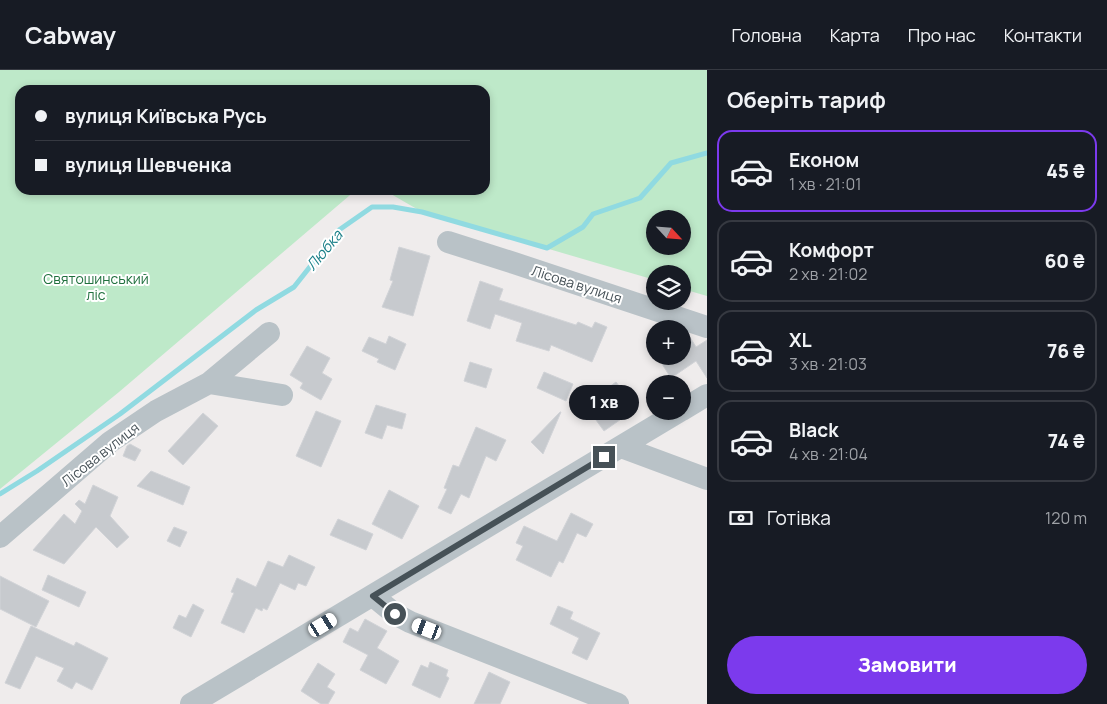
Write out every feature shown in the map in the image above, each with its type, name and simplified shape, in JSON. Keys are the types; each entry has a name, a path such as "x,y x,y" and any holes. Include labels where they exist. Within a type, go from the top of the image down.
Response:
{"street":[{"name":"Лісова вулиця","path":"448,242 707,327"},
{"name":"Лісова вулиця","path":"0,537 110,442 156,411 209,382 270,333"},
{"path":"209,382 282,395"},
{"path":"691,404 707,395"},
{"path":"191,704 665,420"},
{"path":"621,447 707,479"},
{"path":"373,596 395,614 410,622 618,704"}],"green space":[{"name":"Святошинський ліс","path":"0,70 707,70 707,296 691,291 691,265 646,265 646,277 422,212 393,195 490,195 490,85 15,85 15,195 350,195 119,392 0,489"}],"building":[{"path":"399,247 430,256 413,316 382,307 393,281 390,280"},
{"path":"480,281 503,289 499,300 576,325 578,322 592,328 595,322 607,327 592,362 551,345 549,351 516,341 522,323 495,314 490,329 467,321"},
{"path":"389,336 406,344 395,370 377,362 379,359 362,351 369,337 386,344"},
{"path":"691,339 696,347 707,340 707,378 696,361 691,364"},
{"path":"307,346 330,358 322,373 332,379 321,400 300,388 303,383 290,375"},
{"path":"470,362 492,369 486,388 464,381"},
{"path":"663,365 690,365 675,375 669,375"},
{"path":"544,372 573,384 566,401 537,388"},
{"path":"616,382 630,400 618,409 624,417 604,431 588,409 609,394 605,390"},
{"path":"376,405 406,414 402,429 387,425 382,439 365,433"},
{"path":"316,411 341,421 321,467 296,456"},
{"path":"561,412 543,454 531,442"},
{"path":"203,413 218,426 183,465 168,451"},
{"path":"476,427 506,440 496,461 486,456 469,498 461,494 451,514 438,508 447,489 444,488 453,465 459,467"},
{"path":"130,444 141,450 135,461 123,456 127,446"},
{"path":"151,471 190,487 183,505 137,486"},
{"path":"93,485 118,497 110,516 129,537 117,548 96,527 64,564 33,550 64,514 75,524 82,511 75,504 79,500 85,504"},
{"path":"389,490 419,506 402,539 372,524"},
{"path":"571,513 593,524 586,537 577,533 563,563 559,561 551,577 516,560 523,546 516,543 524,526 557,541"},
{"path":"338,519 373,534 366,550 330,535"},
{"path":"174,527 187,532 180,547 167,541"},
{"path":"289,555 315,567 306,586 298,583 295,590 280,583 267,610 263,608 262,611 256,608 244,633 221,623 234,593 231,592 237,578 256,587 268,561 283,567"},
{"path":"48,575 86,592 79,607 42,590"},
{"path":"0,576 49,601 36,627 0,609"},
{"path":"193,604 204,610 191,637 173,628 179,615 186,618"},
{"path":"558,606 573,612 570,619 600,633 587,660 572,653 579,638 550,624"},
{"path":"365,619 387,631 377,648 399,661 386,684 360,670 368,655 343,642 350,628 358,632"},
{"path":"31,626 74,646 76,642 108,658 92,690 76,682 72,689 57,681 64,668 36,656 20,689 5,683"},
{"path":"430,662 448,670 446,676 449,678 440,698 412,685 421,665 428,668"},
{"path":"318,663 335,674 327,687 335,692 328,704 321,704 301,691"},
{"path":"489,672 510,682 500,704 474,704"}],"waterway":[{"name":"Любка","path":"0,494 120,414 256,310 294,287 339,230 372,207 393,207 422,212 547,248 583,227 593,214 640,198 671,163 707,153"}],"route":[{"path":"395,614 373,596 604,457"}]}
